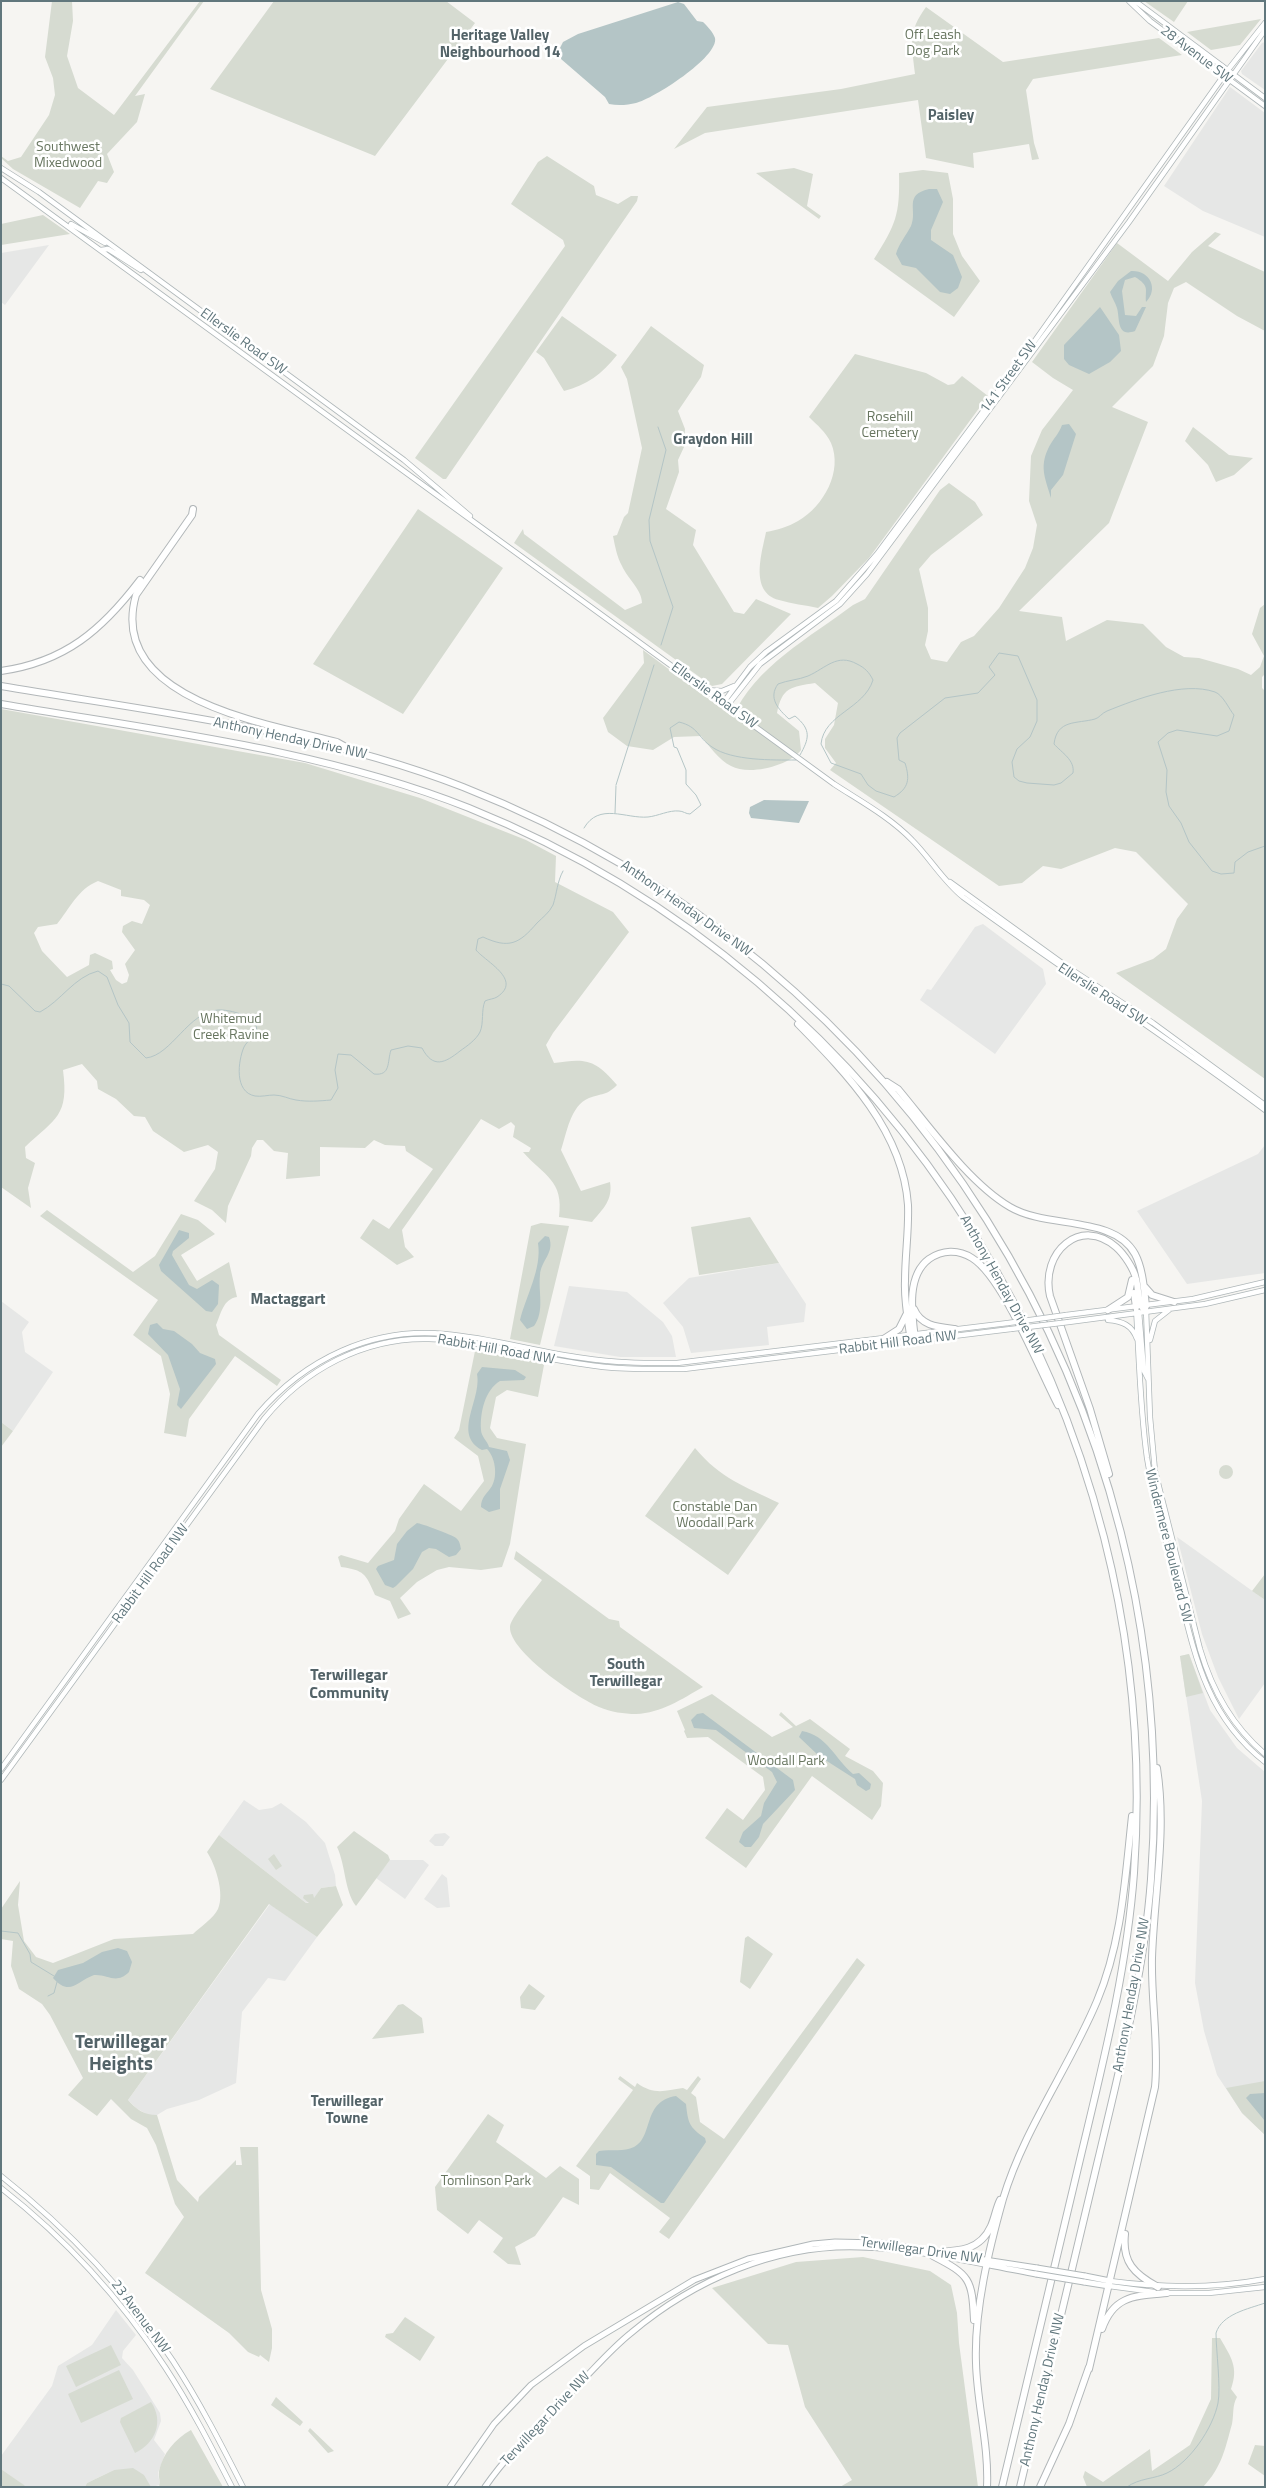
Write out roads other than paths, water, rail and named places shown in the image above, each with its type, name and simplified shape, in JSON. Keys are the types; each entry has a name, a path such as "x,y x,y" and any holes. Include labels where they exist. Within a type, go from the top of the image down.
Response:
{"highway":[{"path":"1,671 21,668 51,658 89,636 130,594 193,509 192,516 136,595 133,607 132,628 143,655 170,683 207,705 240,717 337,742 358,753"},
{"name":"Anthony Henday Drive NW","path":"1,686 276,733 358,753 436,777 498,801 583,842 641,876 748,950 811,1006 880,1077 926,1132 961,1180 1023,1281 1050,1334 1077,1396 1118,1519 1142,1633 1152,1740 1154,1808 1151,1877 1138,1983 1120,2068 1020,2487"},
{"name":"Anthony Henday Drive NW","path":"1,704 299,756 363,772 437,796 545,843 621,884 708,943 761,985 796,1016 856,1076 932,1170 981,1242 1021,1314 1046,1368 1072,1431 1097,1510 1119,1603 1132,1699 1136,1782 1134,1877 1119,1990 1002,2487"},
{"path":"761,985 812,1038 857,1090 883,1126 895,1148 903,1173 908,1202 904,1280 913,1338"},
{"path":"880,1077 898,1089 983,1186 1010,1207 1045,1220 1104,1229 1121,1237 1135,1254 1143,1285 1141,1310"},
{"path":"1118,1519 1117,1504 1106,1462 1050,1296 1048,1278 1050,1266 1056,1253 1066,1244 1081,1237 1093,1237 1110,1243 1120,1251 1136,1278 1141,1310"},
{"path":"913,1338 912,1303 916,1277 922,1266 931,1258 941,1253 952,1251 973,1258 986,1272 1006,1303 1072,1431"},
{"path":"1130,1267 1141,1310"},
{"path":"1108,1310 1128,1296 1132,1280"},
{"path":"1143,1285 1152,1295 1174,1302"},
{"path":"912,1303 915,1312 922,1320 935,1327 955,1329"},
{"path":"885,1338 903,1324 907,1308"},
{"path":"1089,2369 1150,2112 1156,2074 1152,1958 1160,1854 1160,1788 1152,1740"},
{"path":"934,2254 968,2249 981,2241 990,2229 1037,2121 1086,2026 1108,1973 1123,1900 1136,1782"},
{"path":"977,2327 989,2263 1009,2183"},
{"path":"1127,2213 1124,2244 1127,2263 1135,2274 1158,2287"},
{"path":"934,2254 955,2267 966,2278 972,2288 977,2327 976,2364 985,2441 987,2487"},
{"path":"1040,2487 1069,2424 1105,2320 1116,2306 1137,2296 1167,2293"}],"main road":[{"name":"28 Avenue SW","path":"1129,1 1150,21 1265,106"},
{"name":"28 Avenue SW","path":"1135,1 1227,72 1265,98"},
{"name":"141 Street SW","path":"722,703 736,684 766,652 836,600 877,554 1022,359 1224,76 1265,23"},
{"name":"141 Street SW","path":"728,706 760,664 840,604 867,574 999,400 1265,30"},
{"name":"Ellerslie Road SW","path":"1,168 39,192 404,460 477,524"},
{"name":"Ellerslie Road SW","path":"1,178 806,764 900,828 918,845 954,890 972,904 1057,965 1155,1030 1265,1110"},
{"path":"42,207 95,239 107,243"},
{"path":"102,250 108,249 163,284"},
{"path":"704,689 722,691 736,684"},
{"name":"Ellerslie Road SW","path":"942,876 1034,943 1152,1023 1265,1105"},
{"path":"1141,1310 1219,1294 1265,1282"},
{"path":"1141,1310 1170,1309 1222,1301 1265,1290"},
{"path":"1149,1346 1155,1320 1170,1309"},
{"name":"Rabbit Hill Road NW","path":"1,1769 258,1414 286,1386 334,1354 371,1340 423,1333 461,1336 584,1359 629,1363 677,1363 885,1338 913,1338 955,1329 1108,1310 1141,1310"},
{"path":"1141,1310 1144,1371 1149,1382"},
{"name":"Rabbit Hill Road NW","path":"1,1780 264,1418 297,1385 337,1360 379,1345 428,1339 460,1342 598,1366 684,1369 913,1338 1099,1319 1141,1310"},
{"name":"Windermere Boulevard SW","path":"1141,1310 1138,1345 1143,1423 1152,1486 1196,1658 1207,1691 1217,1708 1240,1739 1265,1762"},
{"name":"Windermere Boulevard SW","path":"1141,1310 1149,1346 1150,1417 1156,1477 1206,1671 1215,1692 1233,1719 1265,1754"},
{"path":"1099,1319 1124,1322 1134,1331 1138,1345"},
{"name":"23 Avenue NW","path":"1,2176 70,2236 130,2301 184,2378 243,2487"},
{"name":"23 Avenue NW","path":"1,2188 42,2222 81,2260 138,2328 175,2382 232,2487"},
{"name":"Terwillegar Drive NW","path":"450,2487 494,2424 531,2385 584,2346 694,2280 748,2259 813,2244 842,2242 880,2243 934,2254 1167,2293 1210,2293 1265,2287"},
{"name":"Terwillegar Drive NW","path":"485,2487 511,2454 615,2347 652,2316 706,2282 755,2263 813,2249 860,2247 934,2254"},
{"name":"Terwillegar Drive NW","path":"1109,2283 1207,2288 1265,2279"}],"waterway":[{"path":"658,427 666,450 649,520 650,541 673,607 661,645"},
{"path":"800,755 807,739 806,730 795,716 789,719 781,711 774,699 775,689 778,684 808,676 832,663 843,660 860,666 866,670 873,680 862,698 829,725 821,744 831,763 861,774 868,785 876,791 894,797 903,790 908,778 905,763 899,760 897,738 900,733 945,698 978,693 995,675 989,667 999,653 1018,656 1037,700 1037,721 1030,737 1017,749 1012,762 1014,777 1019,781 1027,783 1054,785 1061,783 1073,773 1070,760 1054,744 1059,730 1064,726 1098,718 1107,711 1160,693 1175,690 1202,689 1218,694 1234,715 1229,731 1217,736 1177,730 1168,733 1158,742 1167,770 1166,792 1169,806 1181,823 1189,842 1212,871 1221,874 1234,873 1235,862 1248,852 1265,846"},
{"path":"616,785 654,665"},
{"path":"584,828 590,820 605,814 640,817 675,811 690,814 701,805 696,795 686,784 686,770 677,748 674,747 670,728 679,722 694,729 703,740 720,752 753,759 796,760"},
{"path":"615,813 616,786"},
{"path":"1,984 9,986 35,1011 40,1012 55,1002 82,978 98,971 107,977 118,1005 129,1023 130,1042 146,1058 164,1050 189,1025 207,1013 223,1010 243,1015 254,1022 256,1027 255,1034 244,1047 239,1068 241,1082 248,1093 255,1096 277,1095 305,1101 331,1100 338,1088 335,1070 338,1054 351,1055 374,1074 379,1074 386,1070 391,1050 408,1046 422,1048 430,1059 439,1062 449,1059 474,1040 481,1028 485,1001 497,997 504,991 506,984 500,972 476,950 478,939 483,937 492,941 507,943 519,940 525,936 546,915 553,905 559,879 563,871"},
{"path":"1,1931 18,1933 30,1954 31,1962 54,1976"},
{"path":"48,1996 54,1993 57,1982"},
{"path":"1127,2487 1167,2473 1176,2468 1192,2453 1206,2433 1218,2403 1219,2378 1216,2333 1224,2321 1236,2313 1265,2303"}],"district":[{"name":"Heritage Valley Neighbourhood 14","path":"500,44"},
{"name":"Paisley","path":"951,116"},
{"name":"Graydon Hill","path":"713,440"},
{"name":"Mactaggart","path":"288,1300"},
{"name":"South Terwillegar","path":"626,1674"},
{"name":"Terwillegar Community","path":"349,1685"},
{"name":"Terwillegar Heights","path":"121,2054"},
{"name":"Terwillegar Towne","path":"347,2110"}],"park label":[{"name":"Off Leash Dog Park","path":"933,44"},
{"name":"Southwest Mixedwood","path":"68,156"},
{"name":"Rosehill Cemetery","path":"890,426"},
{"name":"Whitemud Creek Ravine","path":"231,1028"},
{"name":"Constable Dan Woodall Park","path":"715,1516"},
{"name":"Woodall Park","path":"786,1762"},
{"name":"Tomlinson Park","path":"486,2182"}]}
